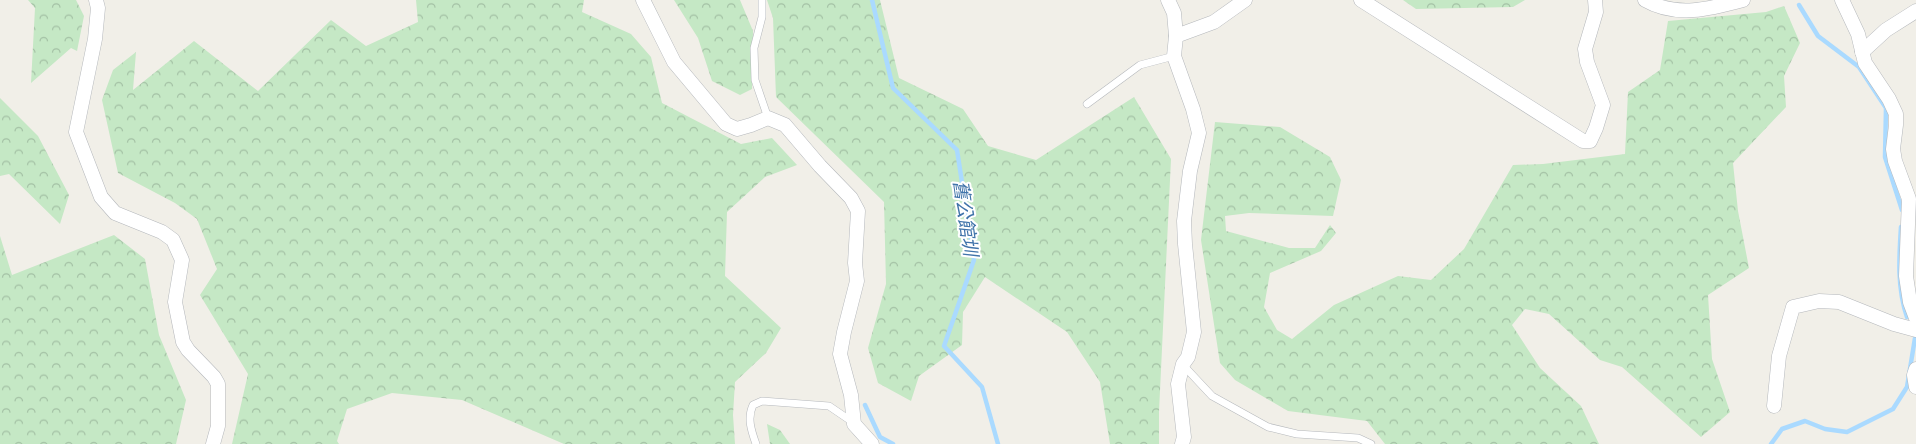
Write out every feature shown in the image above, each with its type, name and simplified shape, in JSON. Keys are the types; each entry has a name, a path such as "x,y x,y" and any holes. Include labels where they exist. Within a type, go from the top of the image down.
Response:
{"street":[{"path":"96,0 98,8 95,39 76,132 101,197 116,213 162,232 173,240 182,260 175,302 184,342 188,350 214,376 218,384 218,426 213,444"},
{"path":"643,0 674,62 726,124 737,129 768,118 785,125 820,166 851,198 858,211 855,263 857,281 840,354 851,395 854,424 872,444"},
{"path":"1168,0 1174,13 1176,36 1174,56 1200,133 1190,172 1184,221 1194,332 1188,357 1183,364 1178,384 1184,437 1182,444"},
{"path":"1176,36 1214,22 1245,0"},
{"path":"1361,0 1583,141 1590,141 1603,105 1587,62 1585,49 1596,12 1595,0"},
{"path":"1645,0 1678,11 1709,9 1743,0"},
{"path":"1842,0 1858,34 1865,63 1889,99 1896,114 1893,149 1909,199 1906,276 1910,302 1916,318"},
{"path":"1862,52 1886,30 1916,11"},
{"path":"1774,406 1779,356 1793,307 1819,301 1838,302 1894,324 1916,330"},
{"path":"1916,369 1914,375 1916,387"}],"lane":[{"path":"762,0 762,17 754,48 755,80 768,118"},
{"path":"1087,104 1140,66 1174,56"},
{"path":"1183,364 1212,396 1268,427 1297,434 1358,438 1370,444"},
{"path":"756,444 751,430 749,414 753,404 762,401 829,406 854,424"}],"green space":[{"path":"28,0 76,0 84,16 77,51 71,48 31,83 35,8"},
{"path":"416,0 584,0 582,12 631,34 651,57 662,103 741,144 772,138 797,165 765,177 727,212 725,276 781,328 766,353 735,382 733,415 735,444 564,444 462,400 392,393 347,409 337,441 339,444 232,444 248,374 200,295 217,269 197,219 175,203 118,173 102,100 113,70 136,52 133,90 194,41 258,91 331,20 366,46 418,22"},
{"path":"674,0 740,0 753,31 752,89 740,95 712,81 698,38"},
{"path":"767,0 880,0 899,78 963,109 988,146 1036,160 1134,97 1171,159 1159,444 1110,444 1100,382 1067,332 985,277 963,312 962,345 919,376 911,401 878,383 868,348 886,284 884,202 776,97 773,18"},
{"path":"1403,0 1525,0 1513,7 1416,9"},
{"path":"1784,6 1800,43 1784,76 1786,107 1733,163 1738,211 1749,268 1708,295 1712,359 1730,412 1701,437 1622,367 1600,360 1549,314 1525,309 1512,325 1540,368 1581,406 1599,444 1385,444 1367,421 1288,411 1235,380 1220,363 1201,240 1215,122 1280,127 1330,157 1341,180 1333,216 1249,213 1225,216 1226,231 1289,248 1315,248 1330,225 1336,233 1321,251 1270,273 1264,307 1277,330 1292,339 1334,305 1398,276 1431,280 1464,249 1513,165 1543,164 1625,154 1628,92 1660,70 1668,21 1766,12"},
{"path":"0,98 38,136 69,195 60,224 9,174 0,176"},
{"path":"114,235 145,259 159,335 186,400 176,444 0,444 0,236 12,275"},
{"path":"767,424 780,430 790,444 770,444"}],"waterway":[{"name":"舊公館圳","path":"872,0 893,88 957,150 974,260 944,346 982,387 998,444"},
{"path":"1799,5 1818,36 1859,67 1886,108 1885,157 1902,210"},
{"path":"1901,227 1900,284 1907,317"},
{"path":"1771,444 1782,429 1805,421 1825,429 1847,432 1893,409 1907,387 1915,338"},
{"path":"865,405 880,437 893,444"}]}
